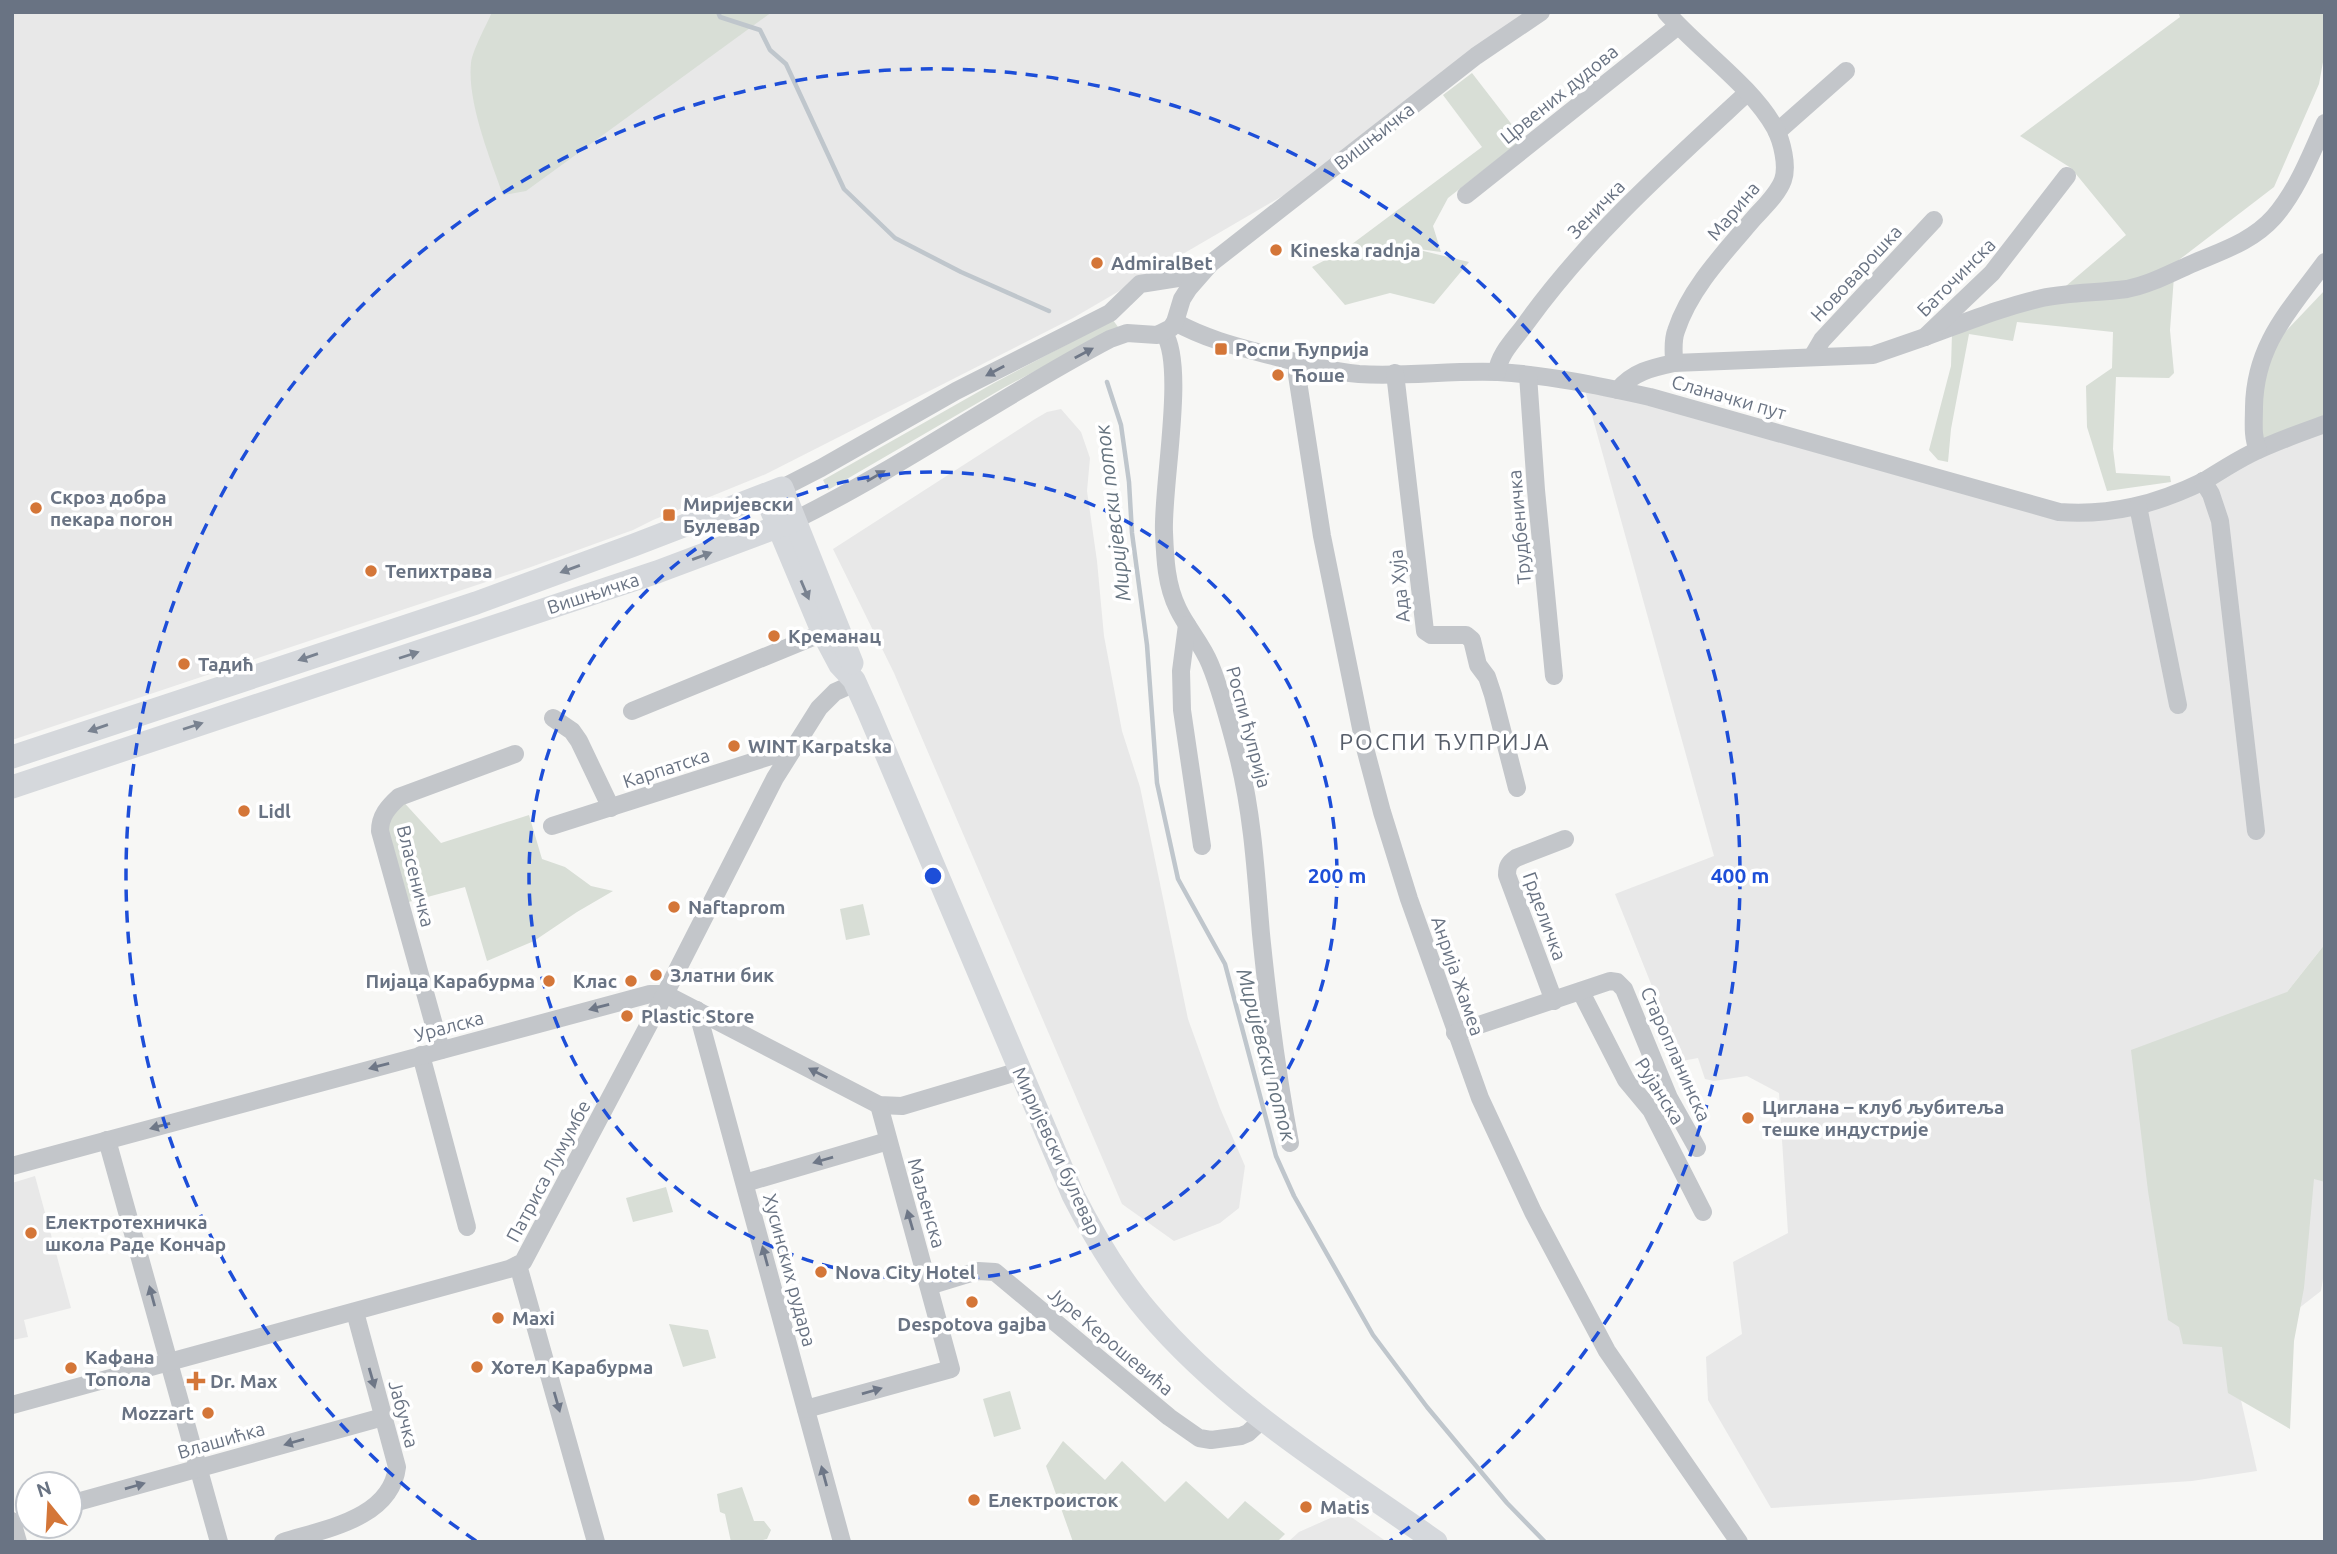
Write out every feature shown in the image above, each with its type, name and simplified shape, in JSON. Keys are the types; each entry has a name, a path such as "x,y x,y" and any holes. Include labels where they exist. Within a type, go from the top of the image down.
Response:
{"main road":[{"name":"Миријевски булевар","path":"774,492 852,660 854,681 1084,1218 1147,1311 1180,1347 1263,1419 1436,1542"},
{"name":"Вишњичка","path":"12,757 475,603 774,492"},
{"name":"Миријевски булевар","path":"787,523 823,633 840,665 854,681"},
{"name":"Вишњичка","path":"12,787 657,572 787,523"}],"street":[{"name":"Вишњичка","path":"774,492 968,385 1110,313 1140,285 1191,274 1210,264 1461,68 1541,12"},
{"name":"Марина","path":"1672,19 1747,93 1777,132 1784,159 1783,180 1690,300 1675,332 1674,363"},
{"name":"Црвених дудова","path":"1466,195 1672,19"},
{"path":"1777,132 1846,71"},
{"name":"Зеничка","path":"1497,372 1506,350 1565,272 1645,190 1747,93"},
{"path":"1925,337 2035,300 2136,287 2246,241 2266,226 2281,208 2311,156 2325,123"},
{"name":"Баточинска","path":"1674,363 1873,355 1925,337 1992,273 2067,176"},
{"name":"Нововарошка","path":"1812,357 1822,340 1934,220"},
{"path":"2258,450 2253,432 2254,400 2263,355 2283,317 2325,262"},
{"name":"Вишњичка","path":"787,523 882,473 1007,397 1119,335 1157,335 1173,321 1189,288 1210,264"},
{"path":"1155,282 1169,288 1178,300 1173,321"},
{"path":"1129,295 1126,302 1127,317 1135,330 1142,333"},
{"name":"Сланачки пут","path":"1173,321 1209,338 1297,363 1359,374 1497,372 1618,390 2059,512 2103,512 2138,506 2203,481 2258,450 2325,424"},
{"name":"Роспи ћуприја","path":"1173,321 1170,445 1164,496 1165,560 1169,587 1186,625 1211,666 1248,805 1254,838 1275,1057 1290,1143"},
{"name":"Анрија Жамеа","path":"1297,363 1322,536 1365,748 1409,899 1455,1033 1480,1098 1532,1212 1607,1351 1739,1542"},
{"path":"1618,390 1624,382 1640,372 1674,363"},
{"name":"Ада Хуја","path":"1395,373 1425,631 1431,635 1466,635 1472,640 1478,665 1491,687 1517,788"},
{"name":"Трудбеничка","path":"1528,375 1554,676"},
{"path":"2203,481 2211,494 2220,521 2256,831"},
{"path":"2138,506 2178,705"},
{"path":"1186,625 1181,671 1182,710 1202,846"},
{"path":"632,711 823,633"},
{"name":"Патриса Лумумбе","path":"12,1405 355,1312 518,1265 526,1259 793,749 819,708 835,692 854,681"},
{"path":"553,718 572,731 579,741 611,808"},
{"name":"Карпатска","path":"552,826 793,749"},
{"name":"Власеничка","path":"441,1050 380,823 390,805 399,797 516,754"},
{"name":"Грделичка","path":"1554,1001 1507,869 1509,863 1516,858 1565,839"},
{"name":"Старопланинска","path":"1455,1033 1610,981 1617,982 1624,989 1669,1098 1697,1148"},
{"name":"Рујанска","path":"1581,992 1626,1080 1651,1110 1703,1212"},
{"path":"665,994 879,1105 902,1106 1020,1071"},
{"name":"Уралска","path":"12,1166 639,996 665,994"},
{"name":"Хусинских рудара","path":"697,1010 842,1542"},
{"path":"421,1055 467,1227"},
{"name":"Маљенска","path":"806,1409 951,1369 879,1105"},
{"path":"107,1140 219,1542"},
{"path":"745,1183 888,1141"},
{"path":"518,1265 596,1542"},
{"name":"Јуре Керошевића","path":"929,1286 978,1271 995,1272 1169,1417 1199,1438 1211,1440 1241,1436 1263,1419"},
{"name":"Јабучка","path":"283,1542 364,1515 396,1478 397,1467 355,1312"},
{"name":"Влашићка","path":"84,1500 383,1416"},
{"path":"12,1521 18,1542"}],"shaded area":[{"path":"12,12 1541,12 1296,188 1073,318 766,474 633,530 531,567 12,740"},
{"path":"492,12 772,12 526,191 503,195 472,95 472,57"},
{"path":"2178,12 2325,12 2325,51 2319,84 2274,187 2175,263 2170,330 2174,373 2169,378 2116,377 2113,449 2116,473 2170,476 2171,482 2107,491 2087,427 2086,386 2112,368 2113,332 2017,322 2013,341 1969,334 1951,429 1948,462 1938,460 1929,450 1951,366 1952,334 2046,303 2126,235 2071,168 2020,136 2180,17"},
{"path":"1472,73 1523,139 1448,198 1433,226 1441,252 1411,248 1469,262 1434,304 1390,293 1345,305 1312,267 1332,259 1482,147 1443,95"},
{"path":"2325,290 2325,415 2255,443 2263,355"},
{"path":"1113,320 1118,327 1005,387 828,490 823,480 994,383"},
{"path":"1583,383 2033,505 2128,509 2325,424 2325,944 2287,992 2325,1174 2325,1266 2321,1291 2232,1360 2257,1471 2192,1481 1771,1508 1708,1400 1706,1357 1742,1334 1733,1262 1788,1233 1779,1093 1747,1076 1714,1081 1705,1079 1698,1058 1682,1061 1615,894 1714,856"},
{"path":"1061,409 1081,432 1090,458 1087,491 1104,636 1122,731 1140,787 1188,1019 1220,1108 1245,1166 1239,1208 1220,1223 1174,1241 1122,1204 894,673 833,549 1035,419 1047,412"},
{"path":"399,797 441,843 529,815 542,859 565,867 591,886 613,891 534,941 487,961 465,887 401,904 384,815"},
{"path":"863,904 870,935 846,940 840,909"},
{"path":"2325,944 2325,1182 2314,1179 2304,1288 2294,1341 2290,1429 2228,1393 2222,1347 2183,1344 2179,1327 2168,1320 2148,1191 2131,1050 2287,992"},
{"name":"Електротехничка школа Раде Кончар","path":"35,1176 71,1308 24,1320 28,1337 12,1340 12,1183"},
{"path":"666,1187 673,1212 633,1222 626,1198"},
{"path":"669,1324 708,1330 716,1358 683,1367"},
{"path":"1010,1391 1021,1429 994,1437 983,1399"},
{"path":"1063,1441 1105,1480 1122,1461 1165,1502 1186,1481 1228,1519 1245,1501 1285,1534 1277,1542 1073,1542 1046,1466"},
{"path":"742,1487 754,1521 764,1521 771,1530 767,1539 731,1542 725,1514 720,1512 717,1494"},
{"path":"1344,1512 1387,1542 1288,1542 1299,1532"}],"waterway":[{"name":"Миријевски поток","path":"718,12 720,17 760,30 770,50 786,64 844,189 895,238 961,272 1049,311"},
{"name":"Миријевски поток","path":"1107,382 1121,425 1129,482 1132,533 1147,645 1157,783 1178,879 1225,964 1276,1156 1294,1196 1373,1335 1427,1407 1507,1503 1545,1542"}],"place":[{"name":"Kineska radnja","path":"1276,250"},
{"name":"AdmiralBet","path":"1097,263"},
{"name":"Роспи Ћуприја","path":"1221,349"},
{"name":"Ћоше","path":"1278,375"},
{"name":"Скроз добра пекара погон","path":"36,508"},
{"name":"Миријевски Булевар","path":"669,515"},
{"name":"Тепихтрава","path":"371,571"},
{"name":"Креманац","path":"774,636"},
{"name":"Тадић","path":"184,664"},
{"name":"WINT Karpatska","path":"734,746"},
{"name":"Lidl","path":"244,811"},
{"name":"Naftaprom","path":"674,907"},
{"name":"Златни бик","path":"656,975"},
{"name":"Пијаца Карабурма","path":"549,981"},
{"name":"Клас","path":"631,981"},
{"name":"Plastic Store","path":"627,1016"},
{"name":"Циглана – клуб љубитеља тешке индустрије","path":"1748,1118"},
{"name":"Електротехничка школа Раде Кончар","path":"31,1233"},
{"name":"Nova City Hotel","path":"821,1272"},
{"name":"Despotova gajba","path":"972,1302"},
{"name":"Maxi","path":"498,1318"},
{"name":"Хотел Карабурма","path":"477,1367"},
{"name":"Кафана Топола","path":"71,1368"},
{"name":"Dr. Max","path":"196,1381"},
{"name":"Mozzart","path":"208,1413"},
{"name":"Електроисток","path":"974,1500"},
{"name":"Matis","path":"1306,1507"}],"district":[{"name":"РОСПИ ЋУПРИЈА","path":"1445,742"}]}
